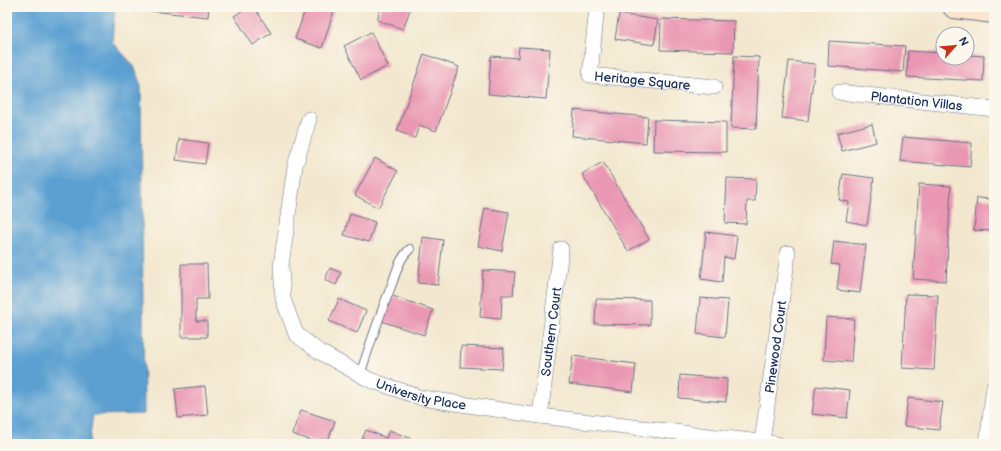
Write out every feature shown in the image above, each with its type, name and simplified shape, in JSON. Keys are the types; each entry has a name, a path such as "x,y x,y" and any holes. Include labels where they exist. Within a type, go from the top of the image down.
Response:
{"street":[{"name":"Heritage Square","path":"597,7 590,75 714,87"},
{"path":"954,7 994,12"},
{"name":"Plantation Villas","path":"839,92 994,109"},
{"name":"University Place","path":"309,119 295,166 281,266 283,299 296,334 318,351 370,380 422,398 540,416 777,444"},
{"name":"Southern Court","path":"540,416 561,249"},
{"name":"Pinewood Court","path":"762,442 788,253"},
{"path":"987,444 994,387"}],"lane":[{"path":"360,374 381,312 399,267 406,252 410,249"}],"water":[{"path":"7,7 115,7 112,42 134,66 141,86 144,414 93,415 89,443 91,444 7,444"}],"building":[{"path":"131,7 209,7 208,17 131,9"},
{"path":"248,7 254,7 271,33 253,45 234,16"},
{"path":"306,7 335,7 322,48 295,39"},
{"path":"381,7 411,7 403,29 377,20"},
{"path":"619,14 658,20 654,45 615,39"},
{"path":"661,19 734,21 733,52 660,50"},
{"path":"371,32 388,66 361,80 344,46"},
{"path":"829,41 905,46 903,72 828,66"},
{"path":"519,47 550,49 546,99 488,94 491,56 518,58"},
{"path":"908,51 935,53 935,66 975,66 975,55 984,56 983,81 907,77"},
{"path":"424,54 459,67 436,131 419,125 415,138 397,131"},
{"path":"734,56 759,57 756,129 731,128"},
{"path":"789,61 815,64 808,121 782,118"},
{"path":"574,110 648,117 646,143 572,136"},
{"path":"654,120 726,122 726,152 653,151"},
{"path":"872,124 876,142 842,151 837,133"},
{"path":"903,137 972,143 970,167 900,161"},
{"path":"179,139 208,143 205,164 176,160"},
{"path":"375,158 398,171 378,208 355,195"},
{"path":"603,162 649,239 628,251 582,174"},
{"path":"843,174 874,178 867,225 846,221 849,202 839,200"},
{"path":"727,178 756,179 755,201 747,201 746,224 725,223"},
{"path":"919,184 951,186 946,281 913,279"},
{"path":"977,198 994,199 994,231 974,230"},
{"path":"485,208 509,212 502,251 478,246"},
{"path":"350,214 375,222 369,242 344,235"},
{"path":"706,232 737,236 734,259 724,257 722,282 701,279"},
{"path":"423,237 443,240 438,285 418,283"},
{"path":"834,241 866,245 860,293 837,290 840,265 831,264"},
{"path":"181,264 207,264 208,299 196,299 196,321 207,321 207,337 181,337"},
{"path":"330,268 341,273 336,285 325,280"},
{"path":"483,270 515,272 513,295 502,295 501,319 480,317"},
{"path":"906,294 938,295 934,370 902,368"},
{"path":"390,295 433,310 424,335 381,321"},
{"path":"700,298 728,300 725,337 697,334"},
{"path":"339,299 366,311 357,333 329,321"},
{"path":"596,299 650,300 650,325 595,324"},
{"path":"826,317 854,319 851,362 824,360"},
{"path":"461,346 504,348 502,369 460,367"},
{"path":"573,356 636,364 633,392 569,384"},
{"path":"680,375 727,379 726,402 679,398"},
{"path":"205,386 208,415 178,418 175,389"},
{"path":"816,386 850,390 847,418 812,414"},
{"path":"908,398 943,402 939,430 904,426"},
{"path":"301,410 335,421 327,444 322,444 292,434"},
{"path":"366,430 386,438 389,430 410,438 407,444 360,444"}]}
